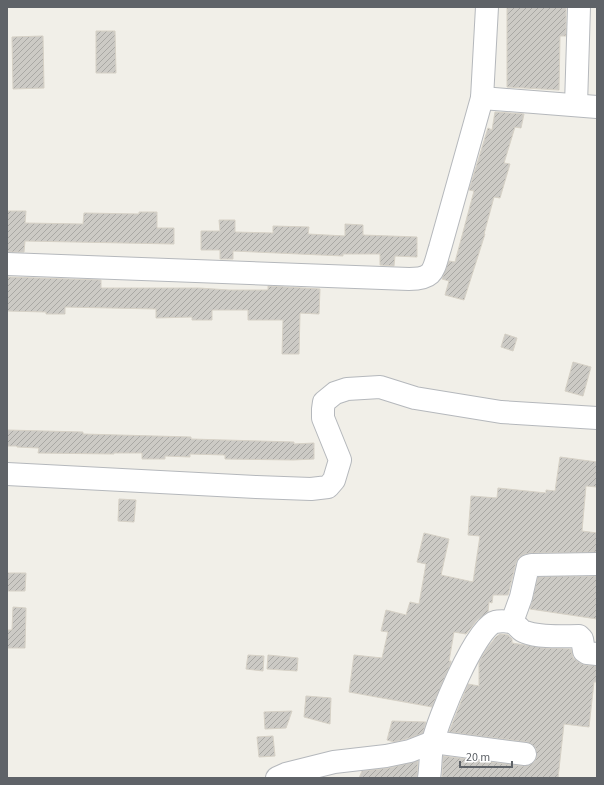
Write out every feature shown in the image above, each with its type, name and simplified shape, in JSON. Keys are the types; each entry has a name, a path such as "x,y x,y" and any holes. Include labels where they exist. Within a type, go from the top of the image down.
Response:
{"street":[{"path":"7,264 409,279 427,277 432,273 440,248 482,98 487,7"},
{"path":"482,98 586,106 579,7"},
{"path":"7,474 256,488 311,489 328,487 334,480 340,460 323,418 324,402 335,393 347,389 380,387 415,398 501,412 597,418"},
{"path":"512,622 521,597 528,566 532,564 597,564"},
{"path":"429,778 433,742 444,708 464,663 484,630 490,624 495,622 512,622 523,632 533,635 580,636 584,651 587,653 597,654"},
{"path":"277,778 286,774 334,762 386,756 433,742 524,754"}],"building":[{"path":"507,7 566,7 566,36 560,36 559,90 507,87"},
{"path":"96,31 115,31 116,73 96,73"},
{"path":"43,36 44,88 13,89 12,37"},
{"path":"495,112 524,114 521,128 515,127 504,163 510,164 500,198 494,197 485,234 464,300 445,295 449,281 442,279 449,261 455,262 474,191 469,190 488,128 492,130"},
{"path":"7,211 26,211 25,223 83,224 84,213 139,214 139,212 157,212 157,228 174,228 174,244 25,241 24,252 7,252"},
{"path":"219,220 235,220 235,232 273,233 273,226 309,227 308,234 345,236 345,224 363,225 363,235 417,237 417,257 395,256 394,266 380,265 380,254 343,254 343,256 233,251 233,259 220,259 220,250 201,250 201,231 220,231"},
{"path":"7,277 101,280 101,288 268,290 268,286 320,289 319,314 300,313 299,354 282,354 283,320 248,320 248,310 212,310 212,320 192,320 192,317 156,318 156,309 65,307 65,314 7,311"},
{"path":"505,334 517,338 513,351 501,347"},
{"path":"573,362 591,367 583,396 565,391"},
{"path":"7,430 191,437 191,439 294,442 294,444 314,443 314,459 225,459 225,455 190,454 190,457 165,456 165,459 142,459 142,453 38,453 39,448 7,446"},
{"path":"560,457 597,462 597,487 586,486 582,531 597,533 597,552 532,553 519,557 516,563 508,595 493,595 492,603 489,602 488,612 477,620 466,634 454,632 449,661 451,661 451,663 432,707 349,692 354,655 382,658 388,632 381,631 386,610 406,615 410,602 419,604 426,564 417,562 424,533 449,539 441,575 473,582 480,536 468,535 471,496 497,498 498,488 546,493 546,490 555,491"},
{"path":"119,499 136,500 134,522 118,521"},
{"path":"7,573 26,573 25,591 7,591"},
{"path":"597,576 597,619 530,609 538,577"},
{"path":"13,607 26,608 25,648 7,648 7,630 12,630"},
{"path":"500,634 508,635 512,639 512,643 543,648 571,649 573,658 577,661 585,665 597,666 597,682 594,682 589,727 564,724 558,778 442,778 443,756 523,766 530,765 535,761 537,756 536,749 532,744 527,742 449,732 468,684 479,686 479,662 488,647"},
{"path":"248,655 264,656 263,671 246,669"},
{"path":"268,655 298,658 297,671 267,669"},
{"path":"306,696 331,698 330,724 304,717"},
{"path":"292,711 286,728 265,729 264,712"},
{"path":"392,721 426,722 423,733 394,742 387,740"},
{"path":"273,736 275,756 259,757 257,737"},
{"path":"418,761 417,778 359,778 362,771 389,768"}]}
